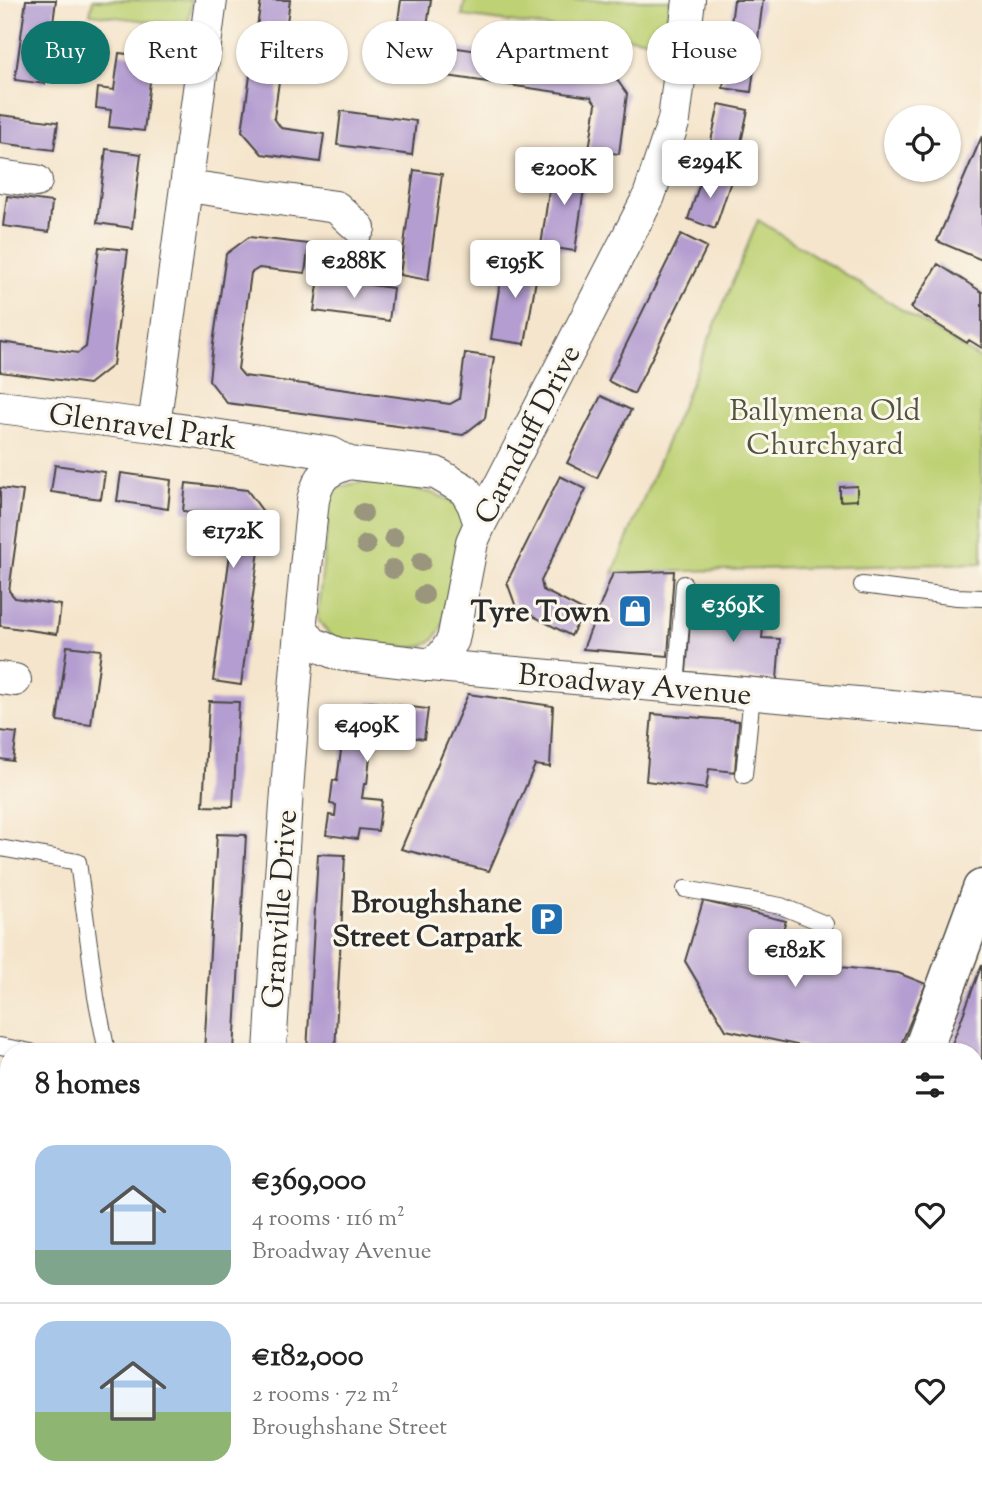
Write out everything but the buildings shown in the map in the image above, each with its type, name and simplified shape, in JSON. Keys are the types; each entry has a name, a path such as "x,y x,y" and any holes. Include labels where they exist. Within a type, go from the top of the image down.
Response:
{"street":[{"path":"153,426 211,0"},
{"name":"Carnduff Drive","path":"428,665 442,657 453,640 472,542 480,524 649,196 674,120 689,0"},
{"path":"0,177 36,181"},
{"path":"187,186 336,207 359,228"},
{"name":"Glenravel Park","path":"0,407 286,446 331,453 349,463 436,473 465,490 474,504 480,524"},
{"path":"286,446 318,482 331,469 349,463"},
{"name":"Granville Drive","path":"271,1043 295,684 313,500 318,482"},
{"name":"Broadway Avenue","path":"300,626 312,643 338,654 428,665 982,714"},
{"path":"295,684 313,667 338,654"},
{"path":"925,1043 982,889"}],"lane":[{"path":"676,687 684,584"},
{"path":"862,585 982,598"},
{"path":"744,775 752,694"},
{"path":"0,848 78,862 96,997 105,1043"},
{"path":"685,889 781,906 825,924"}],"green space":[{"path":"93,0 192,0 189,21 147,21 90,14"},
{"path":"465,0 670,0 667,21 647,21 647,40 633,38 633,21 501,21 462,16"},
{"name":"Ballymena Old Churchyard","path":"758,220 982,360 982,563 613,573"},
{"path":"363,482 414,489 440,496 450,501 462,515 464,529 442,627 429,643 423,646 380,645 335,638 317,618 328,521 318,515 325,499 334,490"}],"place":[{"name":"Tyre Town","path":"635,611"},
{"name":"Broughshane Street Carpark","path":"547,919"}]}
